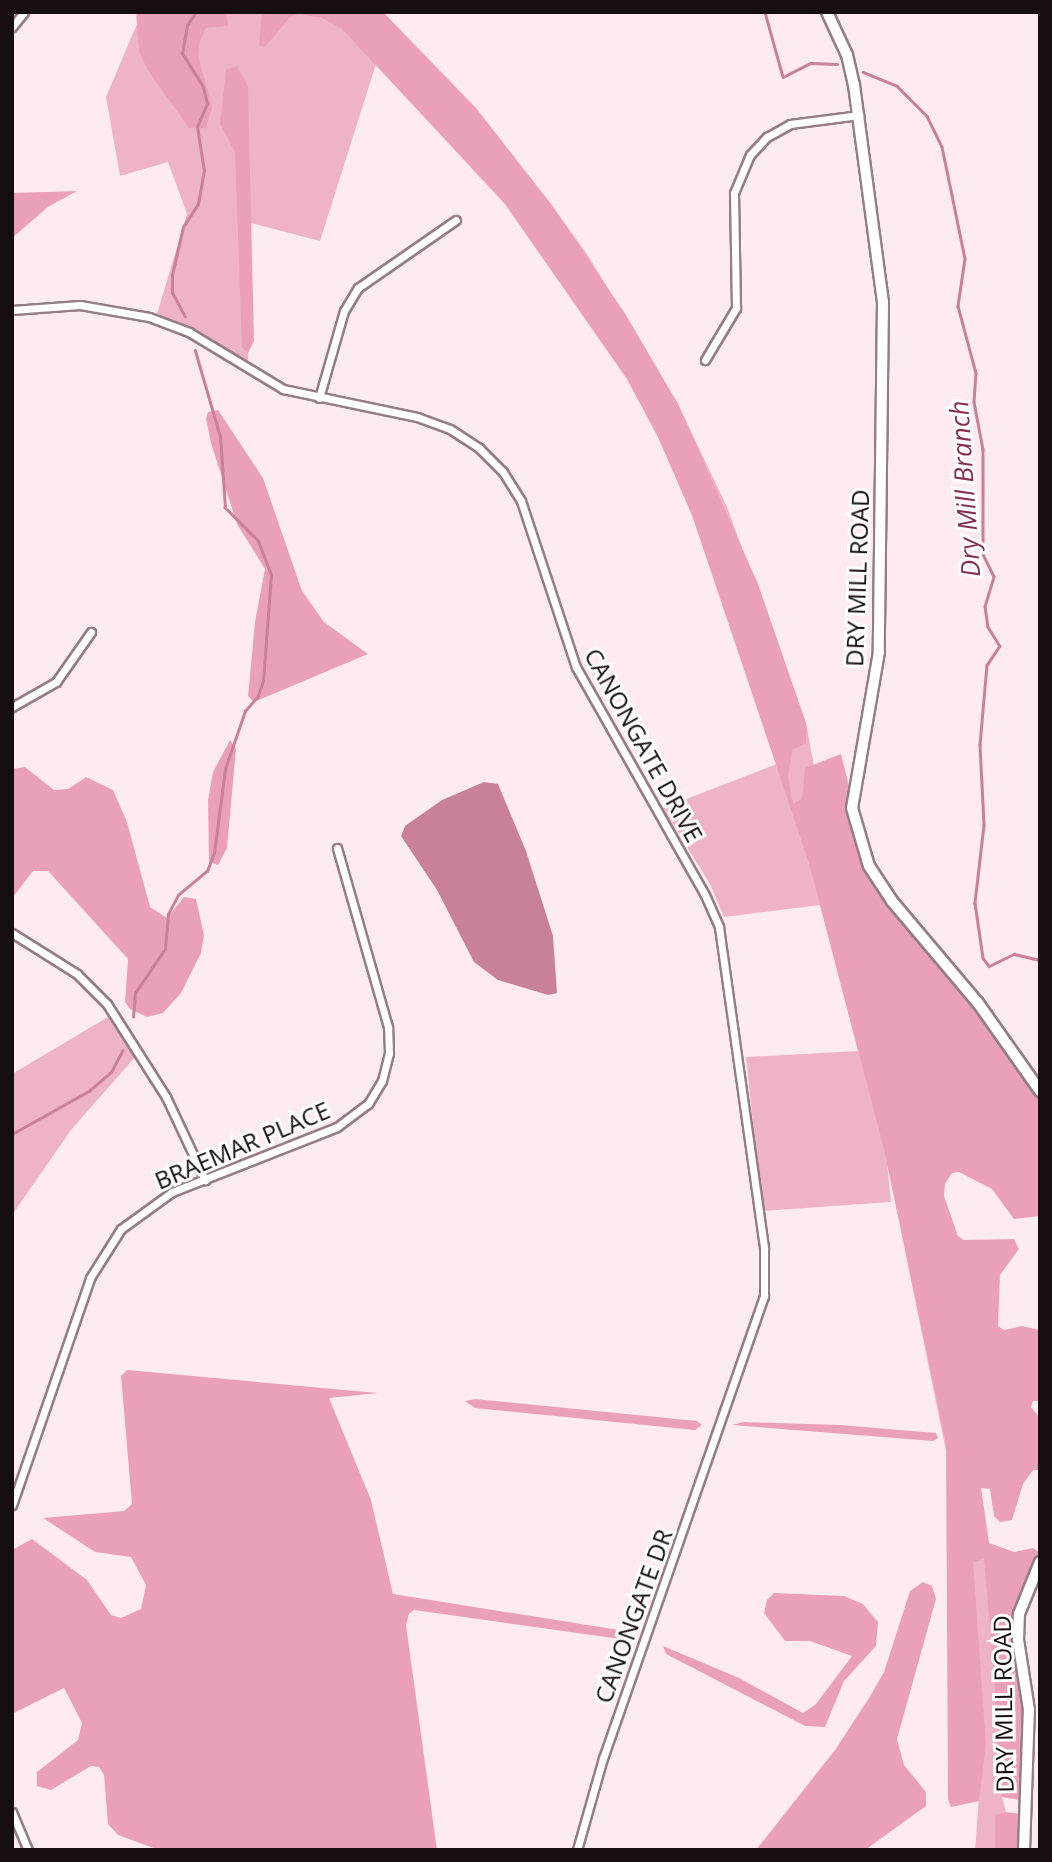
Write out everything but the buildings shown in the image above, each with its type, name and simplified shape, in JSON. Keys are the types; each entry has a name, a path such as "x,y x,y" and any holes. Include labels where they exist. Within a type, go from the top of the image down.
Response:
{"street":[{"path":"12,27 24,12"},
{"name":"DRY MILL ROAD","path":"827,12 847,55 859,114 884,336 879,652 852,808 869,866 884,889 978,1003 1040,1091"},
{"path":"705,360 736,308 733,200 750,155 767,137 790,124 859,114"},
{"path":"319,398 340,323 358,288 456,220"},
{"name":"CANONGATE DRIVE","path":"12,310 80,305 149,317 188,332 268,383 319,398 439,424 472,443 503,472 527,513 583,682 714,913 725,953 765,1260 759,1320 732,1398"},
{"path":"12,707 56,682 91,632"},
{"name":"BRAEMAR PLACE","path":"12,1505 100,1258 141,1211 205,1181 337,1128 368,1104 382,1081 389,1054 388,1027 337,848"},
{"path":"12,933 77,974 107,1004 166,1097 205,1181"},
{"name":"CANONGATE DR","path":"577,1850 603,1758 732,1398"},
{"name":"DRY MILL ROAD","path":"1024,1850 1029,1710 1018,1640 1019,1614 1040,1562"},
{"path":"12,1812 28,1850"}],"shaded area":[{"path":"136,12 226,12 228,26 206,28 200,41 198,56 212,107 206,128 189,128 147,69 139,51"},
{"path":"142,12 383,12 551,204 587,254 678,404 727,507 806,723 825,824 945,1247 989,1543 1002,1797 1006,1812 1019,1830 1017,1850 975,1850 980,1781 963,1534 887,1163 891,1202 762,1211 746,1057 858,1051 820,905 724,917 710,884 663,808 777,764 692,515 658,437 627,379 505,204 376,64 320,241 251,223 248,363 157,314 187,214 168,162 120,176 106,97"},
{"path":"262,12 383,12 476,108 551,204 626,315 678,404 758,584 806,723 806,743 792,750 788,777 793,804 802,799 805,768 841,754 869,866 1040,1091 1040,1216 1014,1219 992,1189 959,1172 952,1173 945,1184 944,1196 958,1236 964,1240 1014,1239 1019,1249 1000,1275 998,1326 1004,1330 1022,1326 1040,1330 1040,1401 1033,1401 1031,1407 1040,1418 1040,1470 1033,1470 1023,1484 1012,1520 1000,1522 994,1516 990,1489 981,1488 989,1543 1014,1552 1033,1548 1040,1553 1020,1611 1029,1710 1026,1801 1002,1797 998,1779 997,1714 984,1559 973,1562 986,1745 979,1801 951,1807 948,1799 946,1444 884,1149 809,863 692,515 658,437 627,379 505,204 342,29 322,18 299,14 290,17 265,47 259,45"},
{"path":"237,66 248,86 254,341 248,353 242,347 235,152 220,124 226,70"},
{"path":"77,191 48,207 12,238 12,193"},
{"path":"218,410 263,478 302,591 324,622 368,654 254,702 248,696 255,622 265,569 237,524 211,443 206,419 208,412"},
{"path":"230,740 236,749 227,848 218,865 209,862 208,800 213,772"},
{"path":"25,767 54,790 68,789 86,777 113,790 127,822 150,907 167,918 184,897 196,899 204,935 201,953 181,993 163,1013 147,1017 130,1009 125,1002 128,959 48,871 33,871 12,898 12,769"},
{"path":"484,782 498,784 526,851 553,936 557,993 548,995 498,980 474,962 437,890 401,836 405,826 442,800"},
{"path":"108,1017 136,1056 71,1130 12,1215 12,1074"},
{"path":"127,1370 378,1393 329,1398 371,1500 393,1594 631,1632 634,1641 414,1610 409,1614 406,1625 437,1850 159,1850 118,1835 108,1824 104,1775 99,1767 91,1766 51,1790 37,1786 37,1772 78,1740 82,1723 64,1688 12,1714 12,1550 32,1539 87,1580 111,1615 121,1618 141,1609 146,1585 131,1557 95,1552 43,1518 124,1511 132,1504 121,1376"},
{"path":"475,1399 697,1421 702,1425 695,1430 475,1408 465,1401"},
{"path":"743,1422 840,1425 936,1433 938,1438 933,1441 732,1425"},
{"path":"923,1582 932,1586 936,1599 897,1739 904,1765 926,1792 926,1806 865,1850 756,1850 835,1750 869,1698 884,1672 910,1591"},
{"path":"774,1593 844,1596 863,1604 878,1622 876,1646 844,1681 825,1727 805,1726 666,1654 663,1646 739,1678 803,1713 816,1704 852,1656 810,1641 785,1641 764,1613 767,1600"},
{"path":"1006,1812 1021,1814 1021,1850 995,1850 995,1815"}],"waterway":[{"path":"185,317 172,293 172,275 183,227 198,204 204,171 197,127 207,104 203,87 182,54 187,25 196,12"},
{"name":"Dry Mill Branch","path":"765,12 783,77 811,63 837,64"},
{"name":"Dry Mill Branch","path":"863,72 897,86 927,116 942,147 965,259 958,306 976,373 974,402 983,449 983,554 994,577 985,606 988,627 1000,646 987,665 980,745 984,825 975,903 983,958 989,966 1014,954 1040,960"},
{"path":"133,1017 135,993 165,949 168,914 178,895 207,871 214,853 225,769 245,711 258,696 263,681 271,575 258,541 225,508 220,437 195,351"},
{"path":"12,1134 89,1091 111,1072 122,1051"}]}
